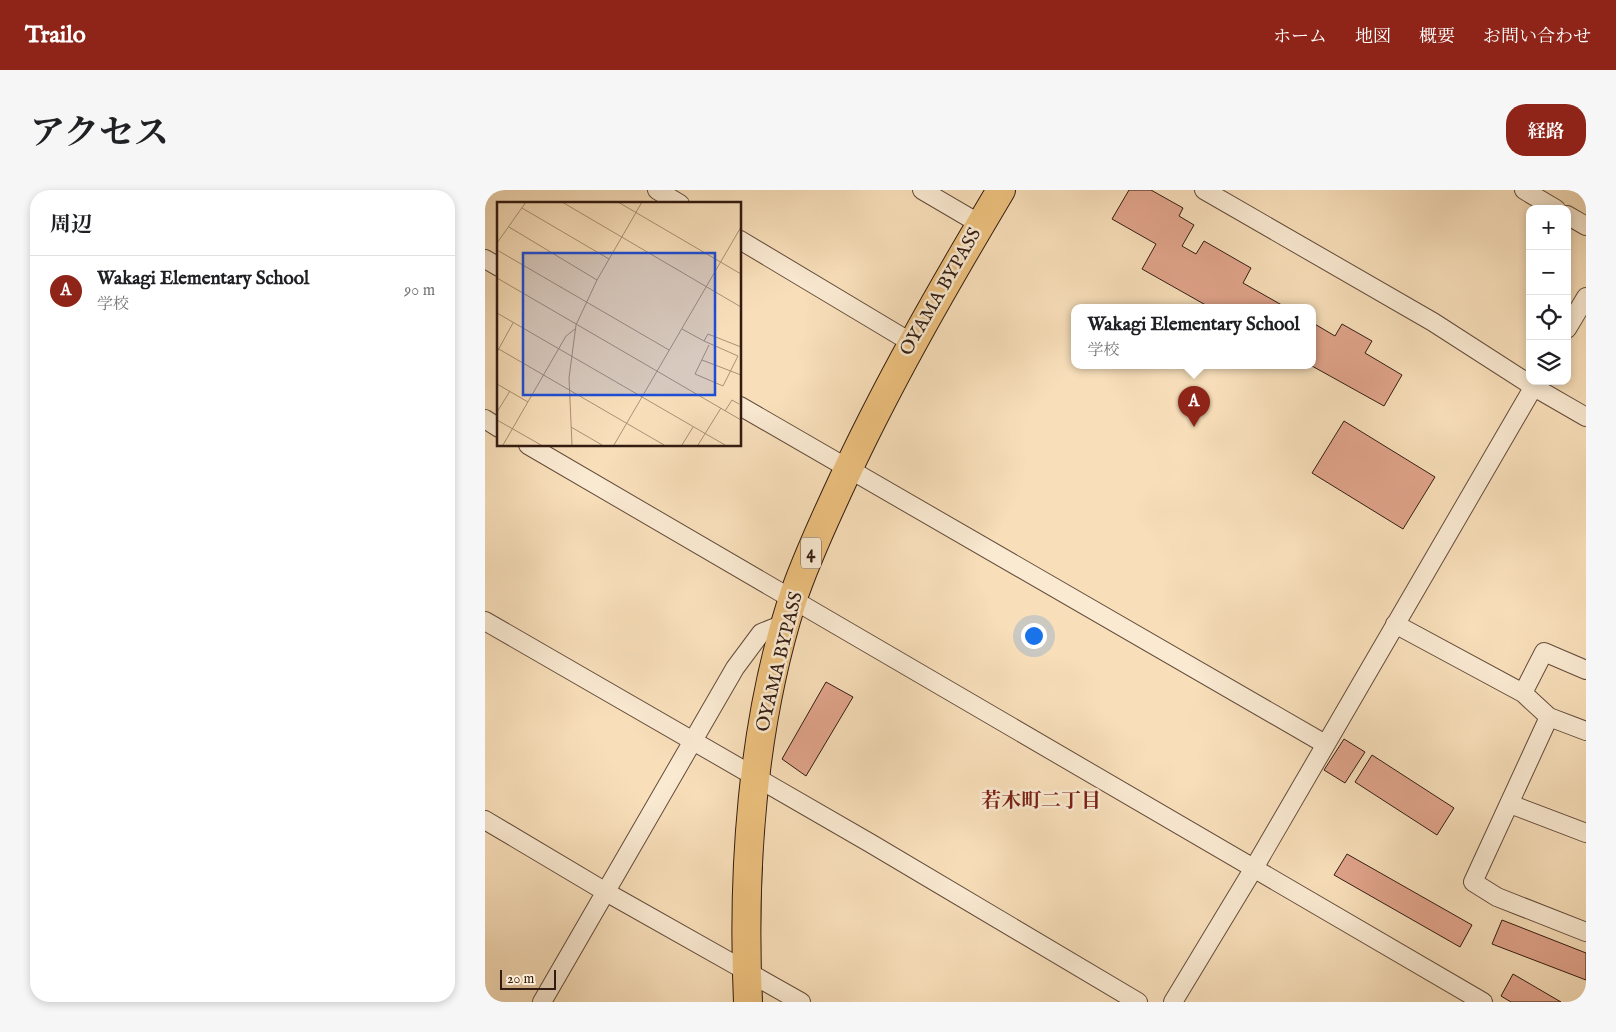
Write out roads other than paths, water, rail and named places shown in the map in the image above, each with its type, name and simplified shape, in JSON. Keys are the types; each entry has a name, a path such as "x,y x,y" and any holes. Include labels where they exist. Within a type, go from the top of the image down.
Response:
{"highway":[{"name":"OYAMA BYPASS","path":"748,1002 750,855 756,778 763,726 789,612 849,468 878,406 912,343 1001,190"}],"street":[{"path":"657,190 677,202"},
{"path":"922,190 980,224"},
{"path":"1204,190 1526,378"},
{"path":"1524,190 1549,205"},
{"path":"1571,217 1586,226"},
{"path":"741,241 912,343"},
{"path":"485,259 497,266"},
{"path":"1571,322 1586,296"},
{"path":"1173,1002 1254,868 1535,385"},
{"path":"1538,385 1586,417"},
{"path":"741,407 1325,744"},
{"path":"485,420 497,427"},
{"path":"530,446 789,612 1254,868 1483,1002"},
{"path":"542,1002 735,668 761,633 789,612"},
{"path":"485,621 1138,1002"},
{"path":"1395,624 1523,693 1549,717 1586,731"},
{"path":"1523,693 1544,652 1586,670"},
{"path":"1549,717 1473,882 1497,898 1586,932"},
{"path":"1509,804 1586,833"},
{"path":"485,820 605,892 801,1002"}],"place":[{"name":"Wakagi Elementary School","path":"1194,427"}],"district":[{"name":"若木町二丁目","path":"1041,801"}]}
